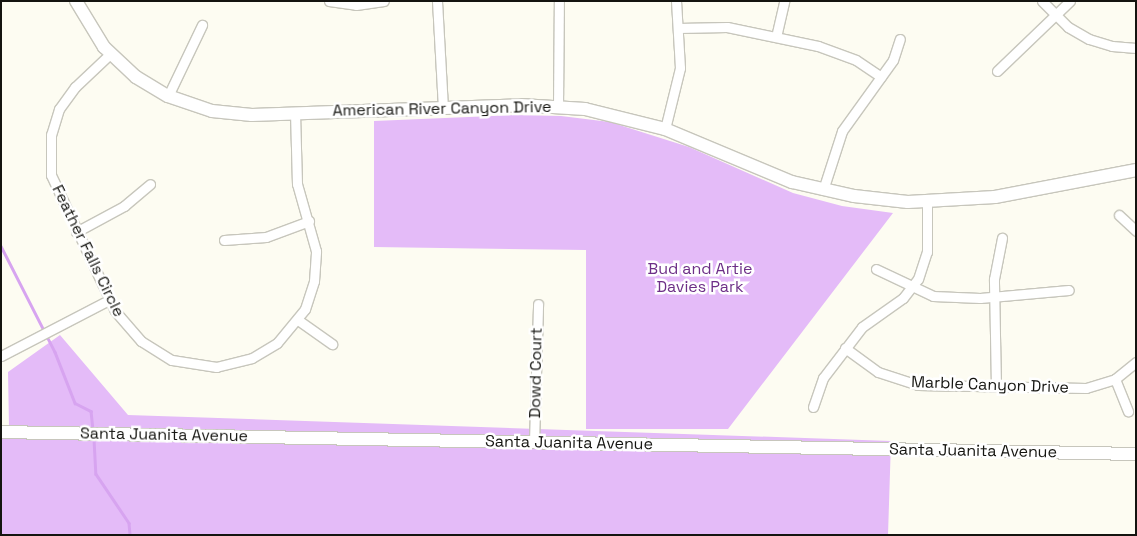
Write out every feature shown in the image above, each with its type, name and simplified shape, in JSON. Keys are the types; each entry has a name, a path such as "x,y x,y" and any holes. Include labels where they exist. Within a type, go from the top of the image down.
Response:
{"street":[{"name":"American River Canyon Drive","path":"76,1 92,31 110,54 136,77 168,96 199,108 232,114 295,114 558,106 615,114 665,129 763,172 823,190 885,200 927,202 995,197 1136,170"},
{"path":"329,1 356,5 384,1"},
{"path":"437,1 443,108"},
{"path":"558,1 558,106"},
{"path":"665,129 678,84 681,52 676,1"},
{"path":"776,37 784,1"},
{"path":"1042,1 1055,16 1089,39 1112,46 1136,48"},
{"path":"997,71 1070,1"},
{"path":"168,96 202,25"},
{"path":"678,28 720,27 776,37 841,53 881,77"},
{"path":"823,190 842,131 894,60 900,39"},
{"name":"Feather Falls Circle","path":"110,54 66,98 50,135 51,175 109,300 131,332 153,350 172,360 201,366 231,365 252,358 277,343 298,320 310,295 316,266 309,221 298,184 295,114"},
{"path":"76,232 124,206 150,184"},
{"path":"813,407 823,378 845,348 872,316 897,302 913,287 921,272 927,252 927,202"},
{"path":"1119,215 1136,231"},
{"path":"224,240 266,236 309,221"},
{"path":"996,387 995,271 1002,238"},
{"path":"876,269 893,274 927,295 941,297 1069,290"},
{"path":"1,356 109,300"},
{"name":"Dowd Court","path":"534,442 538,304"},
{"path":"298,320 332,344"},
{"name":"Marble Canyon Drive","path":"845,348 878,372 906,382 996,387 1086,388 1115,379 1136,362"},
{"path":"1115,379 1128,412"},
{"name":"Santa Juanita Avenue","path":"1,432 1136,454"}],"green space":[{"name":"Bud and Artie Davies Park","path":"514,115 561,116 610,122 689,147 793,193 842,206 893,213 728,429 586,429 586,250 374,247 374,121"},
{"path":"60,335 128,415 891,441 888,535 1,535 1,428 9,427 8,372"}],"waterway":[{"path":"1,246 55,352 75,403 91,411 93,431"},
{"path":"94,439 96,474 129,523 130,535"}]}
